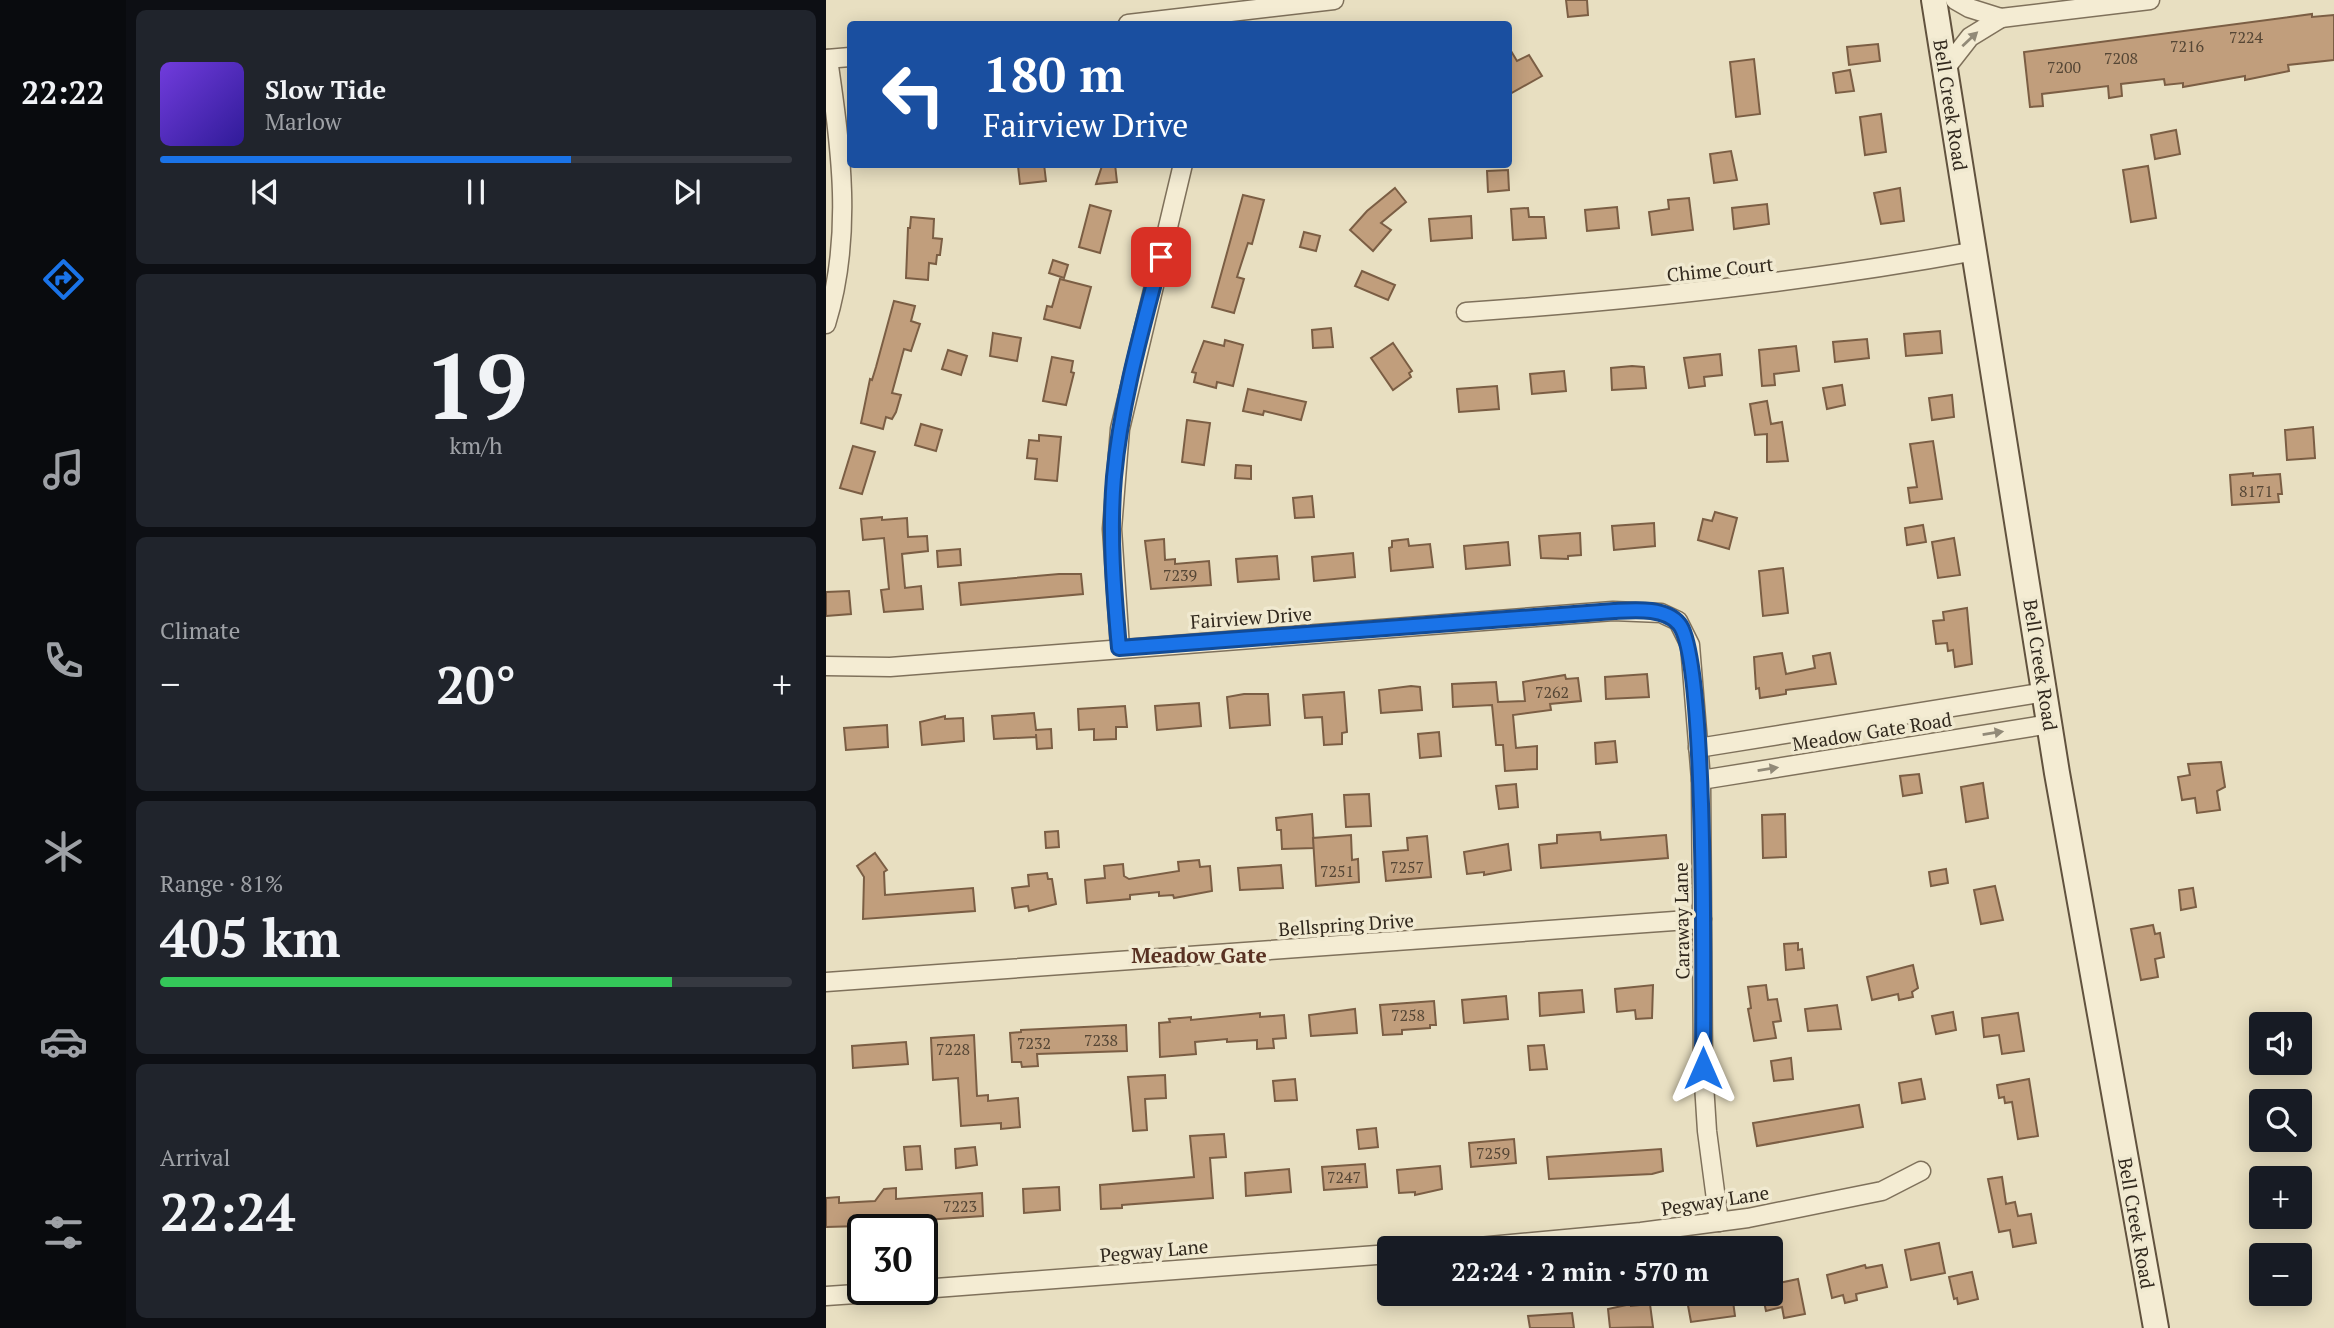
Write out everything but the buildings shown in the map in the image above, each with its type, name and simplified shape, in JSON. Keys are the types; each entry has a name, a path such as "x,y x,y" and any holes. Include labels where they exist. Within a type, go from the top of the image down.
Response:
{"street":[{"path":"1184,21 1334,0"},
{"name":"Bell Creek Road","path":"1934,0 2050,724 2156,1328"},
{"path":"1955,0 1969,9 2001,18 2150,0"},
{"path":"1945,69 1970,37 2001,18"},
{"path":"826,324 839,268 844,220 836,114 827,59 847,57"},
{"path":"1119,648 1112,529 1120,429 1182,168"},
{"name":"Chime Court","path":"1466,312 1782,283 1976,251"},
{"name":"Fairview Drive","path":"826,666 890,667 1614,611 1661,613 1678,621"},
{"name":"Caraway Lane","path":"1678,621 1690,645 1701,780 1703,1068 1707,1131 1719,1222"},
{"name":"Meadow Gate Road","path":"1698,748 2045,692"},
{"name":"Meadow Gate Road","path":"1701,780 2050,724"},
{"name":"Bellspring Drive","path":"826,982 1702,919"},
{"name":"Pegway Lane","path":"1584,1236 1719,1222 1882,1191 1921,1171"},
{"name":"Pegway Lane","path":"938,1288 1377,1255"},
{"path":"826,1296 847,1295"}],"district":[{"name":"Meadow Gate","path":"1199,955"}],"route":[{"path":"1161,257 1120,429 1114,479 1112,529 1119,648 1614,611 1661,613 1678,621 1690,645 1701,780 1703,1068"}]}
